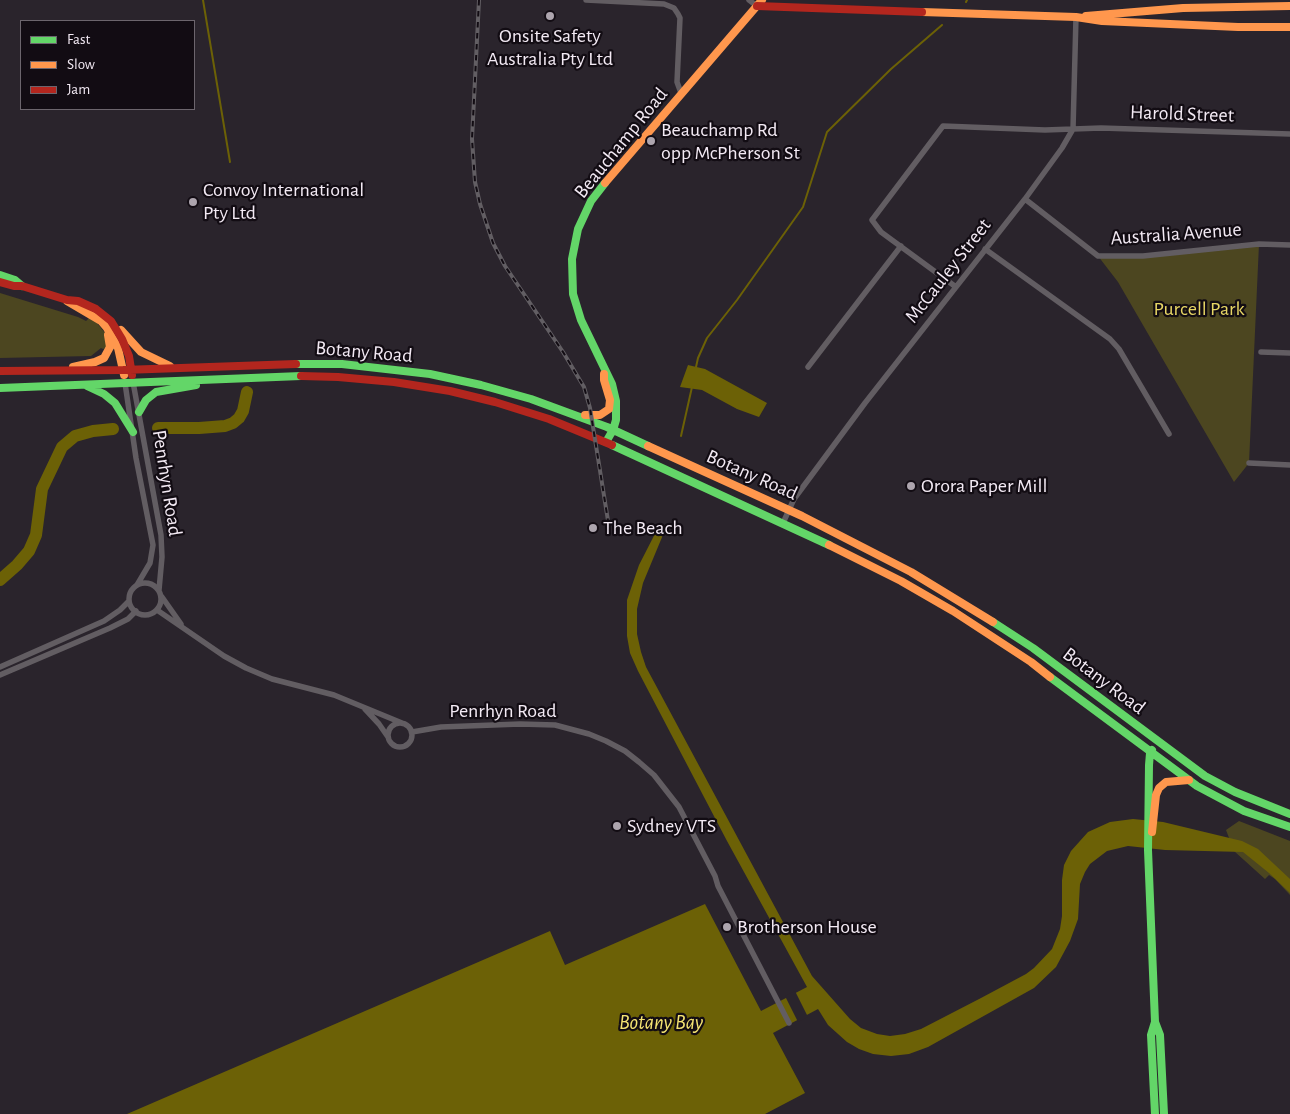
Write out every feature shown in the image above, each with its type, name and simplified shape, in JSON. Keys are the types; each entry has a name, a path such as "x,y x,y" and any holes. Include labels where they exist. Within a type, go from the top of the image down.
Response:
{"main road":[{"name":"Beauchamp Road","path":"609,436 616,420 616,401 612,384 581,320 573,294 571,274 574,242 578,229 591,201 759,3"},
{"path":"759,3 1076,17 1102,21 1290,27"},
{"path":"1076,17 1114,12 1183,8 1290,6"},
{"path":"1180,24 1183,8"},
{"path":"0,275 15,280 22,286"},
{"path":"0,282 88,304 119,327 141,352 172,367"},
{"path":"67,300 77,308 101,321 112,335 128,369"},
{"path":"0,371 55,371 100,360 109,350 110,342 105,330 89,315"},
{"path":"110,321 122,339 129,356 129,382"},
{"name":"Botany Road","path":"55,371 306,363 342,364 430,374 481,385 531,399 575,415 609,436 782,523 866,562 953,611 1031,662 1150,753 1205,791 1244,811 1290,827"},
{"path":"575,415 594,416 604,414 609,409 610,400 604,380 604,370"},
{"name":"Botany Road","path":"0,388 289,376 338,377 422,386 511,407 578,431 609,436 789,510 911,572 974,610 1061,668 1159,742 1220,784 1260,804 1290,814"},
{"path":"139,412 146,400 156,392 234,379"},
{"path":"82,385 109,397 118,407 133,432"},
{"path":"1151,819 1150,753 1159,742"},
{"path":"1164,1114 1160,1035 1155,1022 1148,850 1156,795 1162,785 1170,781 1189,780"},
{"path":"1154,1114 1151,1035 1155,1022"}],"street":[{"path":"586,0 664,4 674,8 680,18 677,82 681,93"},
{"path":"749,0 759,3"},
{"name":"McCauley Street","path":"782,523 800,491 865,403 1025,199 1062,148 1073,129 1076,17"},
{"name":"Harold Street","path":"901,246 881,232 872,220 943,126 1045,130 1101,128 1290,134"},
{"name":"Australia Avenue","path":"1025,199 1098,256 1143,256 1259,244 1290,245"},
{"path":"808,367 901,246 956,287"},
{"path":"985,249 1110,339 1118,349 1169,434"},
{"path":"1261,352 1290,353"},
{"name":"Penrhyn Road","path":"129,382 139,412 161,535 160,593"},
{"name":"Penrhyn Road","path":"129,382 133,432 153,545 150,563 137,585"},
{"path":"1249,463 1290,465"},
{"path":"160,593 161,603 157,610 148,614 136,612 131,607 130,595 137,585 143,582 149,583 160,593 184,627"},
{"path":"0,667 104,621 129,601"},
{"path":"157,610 224,656 246,668 272,679 334,695 407,724 412,732"},
{"path":"0,675 110,628 128,619 136,612"},
{"path":"363,708 379,724 388,737"},
{"path":"388,737 391,726 398,722 402,723"},
{"name":"Penrhyn Road","path":"388,737 393,744 402,746 410,741 412,732 441,727 520,724 555,725 589,734 606,741 632,757 654,774 679,807 716,876 718,886 789,1024"}],"green space":[{"name":"Purcell Park","path":"1259,244 1249,463 1234,482 1118,282 1098,256 1143,256"},
{"path":"0,293 86,321 89,318 97,323 105,333 107,347 101,348 91,356 0,358"},
{"path":"1239,821 1290,841 1290,895 1275,879 1269,875 1265,879 1234,851 1226,830"}],"water":[{"path":"688,365 705,369 767,403 759,417 737,409 702,390 680,387"},
{"name":"Botany Bay","path":"660,524 666,526 665,530 643,583 637,609 637,634 646,667 812,976 850,1019 861,1028 877,1034 890,1036 921,1029 1034,968 1052,949 1060,929 1064,865 1071,851 1088,832 1110,822 1133,819 1163,822 1242,841 1258,849 1290,879 1290,893 1243,852 1165,850 1128,846 1107,851 1090,864 1080,884 1078,919 1070,941 1056,967 1034,988 928,1047 909,1054 891,1056 873,1054 847,1042 828,1025 818,1009 773,1033 805,1093 765,1114 127,1114 550,931 565,965 705,904 761,1011 807,987 727,841 630,653 627,636 627,600 639,565"}],"pier":[{"path":"795,991 808,1017 798,1022 785,996"}],"waterway":[{"path":"203,0 230,162"},
{"path":"696,367 707,338 737,300 803,207 827,132 891,69 942,25"},
{"path":"681,436 692,387"},
{"path":"158,428 199,428 225,426 233,423 243,411 247,392"},
{"path":"0,580 29,551 36,535 42,489 62,447 75,436 93,431 113,429"}],"railway":[{"path":"479,0 472,139 475,182 480,204 493,243 505,266 563,352 584,387 590,408 609,527"}],"traffic: fast":[{"path":"605,183 591,201 578,229 572,259 573,294 581,320 612,384 616,401 616,420 606,442"},
{"path":"0,275 15,280 22,286"},
{"path":"296,364 342,364 430,374 481,385 531,399 607,427 648,446"},
{"path":"0,388 301,376"},
{"path":"139,412 146,400 156,392 196,385"},
{"path":"87,386 104,394 115,403 133,432"},
{"path":"612,445 829,545"},
{"path":"993,622 1033,648 1205,776 1235,792 1290,814"},
{"path":"1050,677 1197,786 1244,811 1290,827"},
{"path":"1152,750 1149,765 1148,850 1155,1022 1160,1035 1164,1114"},
{"path":"1155,1022 1151,1035 1155,1114"}],"traffic: slow":[{"path":"605,183 762,0"},
{"path":"1086,16 1183,8 1290,6"},
{"path":"922,12 1076,17 1102,21 1238,27 1290,27"},
{"path":"67,301 101,321 107,328 118,348 124,375"},
{"path":"121,330 141,352 170,366"},
{"path":"73,367 104,358 110,347 108,335"},
{"path":"585,415 600,415 609,409 610,400 604,374"},
{"path":"648,446 802,516 911,572 993,622"},
{"path":"829,545 901,581 953,611 1031,662 1050,677"},
{"path":"1152,832 1156,795 1159,788 1166,782 1189,780"}],"traffic: jam":[{"path":"757,6 922,12"},
{"path":"0,282 22,286 67,300 78,301 96,309 111,321 122,339 129,356 132,375"},
{"path":"0,371 123,370 296,364"},
{"path":"301,376 394,382 450,391 495,402 549,419 612,445"}],"place":[{"name":"Onsite Safety Australia Pty Ltd","path":"550,16"},
{"name":"Beauchamp Rd opp McPherson St","path":"651,141"},
{"name":"Convoy International Pty Ltd","path":"193,202"},
{"name":"Orora Paper Mill","path":"911,486"},
{"name":"The Beach","path":"593,528"},
{"name":"Sydney VTS","path":"617,826"},
{"name":"Brotherson House","path":"727,927"}]}
